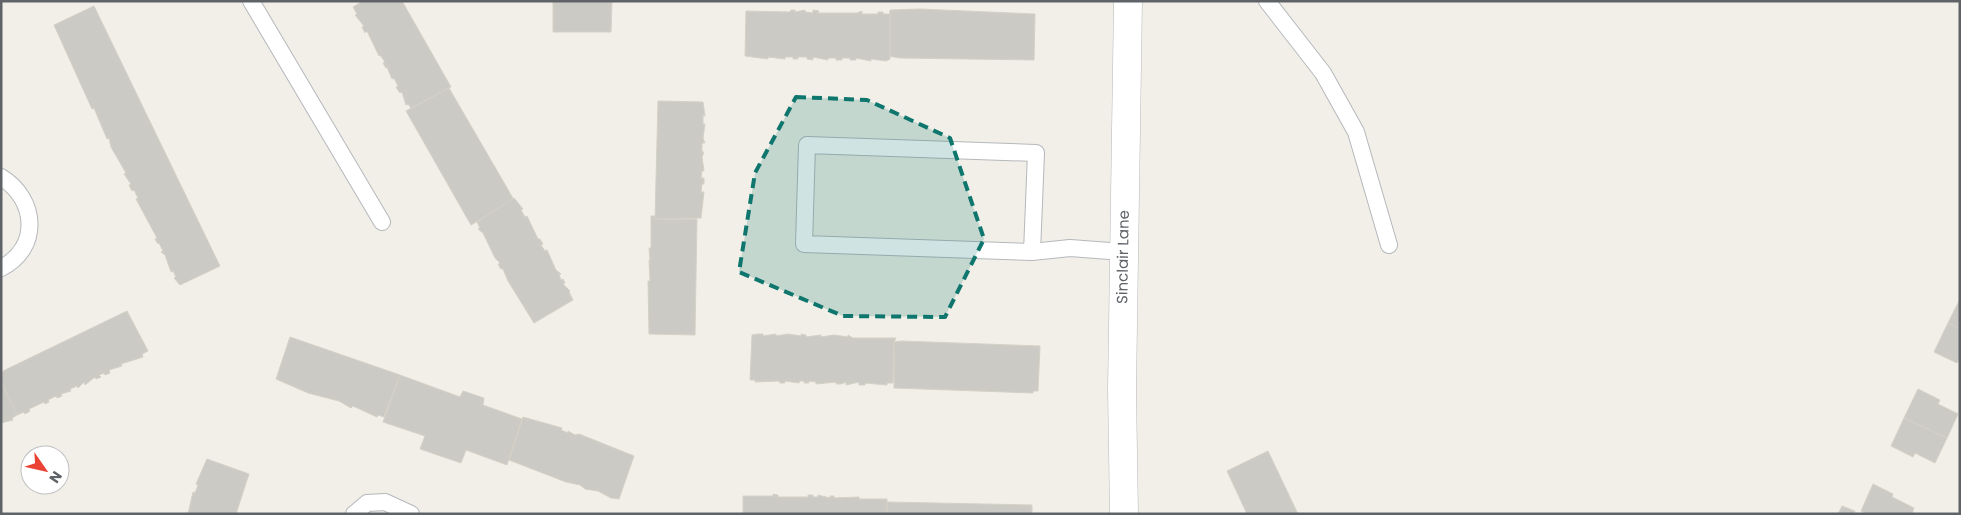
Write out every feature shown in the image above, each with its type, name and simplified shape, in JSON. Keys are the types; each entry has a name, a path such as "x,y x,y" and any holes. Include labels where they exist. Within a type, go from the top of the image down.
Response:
{"street":[{"name":"Sinclair Lane","path":"1124,514 1122,390 1123,252 1128,1"}],"lane":[{"path":"251,1 382,222"},
{"path":"1267,1 1322,72 1356,132 1390,244"},
{"path":"1032,252 1036,153 807,146 804,244 1032,252 1070,248 1123,252"},
{"path":"1,177 22,195 30,216 30,233 13,262 1,268"},
{"path":"354,514 366,502 385,502 411,514"}],"highlighted area":[{"path":"796,97 867,100 950,138 984,239 945,317 843,316 739,272 755,173"}],"building":[{"path":"363,1 402,1 451,87 411,108 408,104 406,105 402,92 400,93 396,87 398,86 394,78 392,79 387,67 383,63 385,62 379,56 367,31 365,33 362,27 364,26 355,15 357,14 353,7"},
{"path":"553,1 612,1 611,32 553,32"},
{"path":"94,6 220,266 180,285 174,278 176,277 173,271 171,272 165,255 161,252 163,251 155,239 157,238 136,199 138,198 134,190 132,191 129,185 131,184 124,174 126,173 111,147 109,138 107,139 94,108 92,109 54,25"},
{"path":"920,9 1035,14 1034,60 900,58 888,56 890,10"},
{"path":"795,10 795,12 805,10 805,12 813,13 813,10 819,11 818,13 857,13 862,11 862,14 878,14 878,12 883,12 883,14 890,14 890,59 886,61 871,59 871,61 856,58 856,60 842,58 842,60 836,60 836,58 828,58 828,60 813,57 813,60 807,59 807,57 793,59 793,57 785,57 785,59 768,57 768,59 745,56 746,11 790,12"},
{"path":"449,88 514,200 471,225 406,111"},
{"path":"658,101 703,102 705,116 703,115 703,124 705,124 703,138 705,143 702,143 704,171 702,171 701,178 704,178 704,184 702,184 701,192 704,192 701,218 655,219"},
{"path":"514,198 523,209 521,210 525,217 527,216 538,239 543,244 541,245 545,251 547,250 556,270 561,274 559,275 561,280 563,279 565,283 563,284 570,291 573,300 534,323 508,281 503,269 498,264 500,263 495,258 483,233 478,229 480,228 477,222"},
{"path":"651,216 655,216 655,219 697,219 695,335 649,334 648,281 650,281 649,248 651,248"},
{"path":"1960,299 1960,329 1948,323"},
{"path":"127,311 148,351 142,354 143,357 121,364 122,366 109,370 110,373 99,375 101,377 96,379 95,377 85,385 84,382 78,388 77,386 70,389 71,391 61,394 62,396 57,398 56,396 45,404 44,402 29,409 30,411 25,414 24,412 17,415 1,382 3,371"},
{"path":"1948,323 1960,329 1960,359 1957,363 1934,352"},
{"path":"763,334 763,336 788,334 801,336 801,334 806,335 806,337 834,335 848,337 848,335 853,338 896,338 894,342 893,383 887,383 887,385 865,383 865,385 859,385 859,382 846,385 846,382 841,384 836,384 836,382 816,384 816,382 809,381 809,383 804,383 804,381 799,383 785,381 785,383 780,383 779,381 755,382 755,380 750,380 752,335"},
{"path":"290,337 400,375 384,417 378,415 377,417 353,406 351,408 339,401 308,393 276,379"},
{"path":"894,342 1040,346 1038,391 1033,391 1033,393 894,388"},
{"path":"400,375 460,397 463,391 484,398 483,405 522,419 507,465 466,450 461,463 420,449 425,436 383,422"},
{"path":"1,382 17,415 12,418 13,420 1,423"},
{"path":"1918,389 1940,400 1938,404 1958,414 1947,438 1904,418"},
{"path":"523,417 562,428 561,430 568,433 568,431 575,435 579,434 634,456 619,499 611,498 598,491 585,489 580,485 566,482 509,460"},
{"path":"1904,418 1947,438 1935,463 1915,453 1913,457 1891,446"},
{"path":"1268,451 1298,514 1247,514 1227,471"},
{"path":"207,459 249,474 236,514 188,514 193,492 195,493 198,485 196,484"},
{"path":"1873,484 1893,494 1892,497 1914,508 1912,514 1867,514 1861,511"},
{"path":"773,494 778,495 778,497 808,497 808,495 813,495 813,497 818,497 818,495 830,498 830,496 834,496 834,498 887,499 887,514 743,514 743,496 773,496"},
{"path":"887,502 1032,505 1032,514 887,514"},
{"path":"1842,506 1855,511 1854,514 1838,514"}]}
